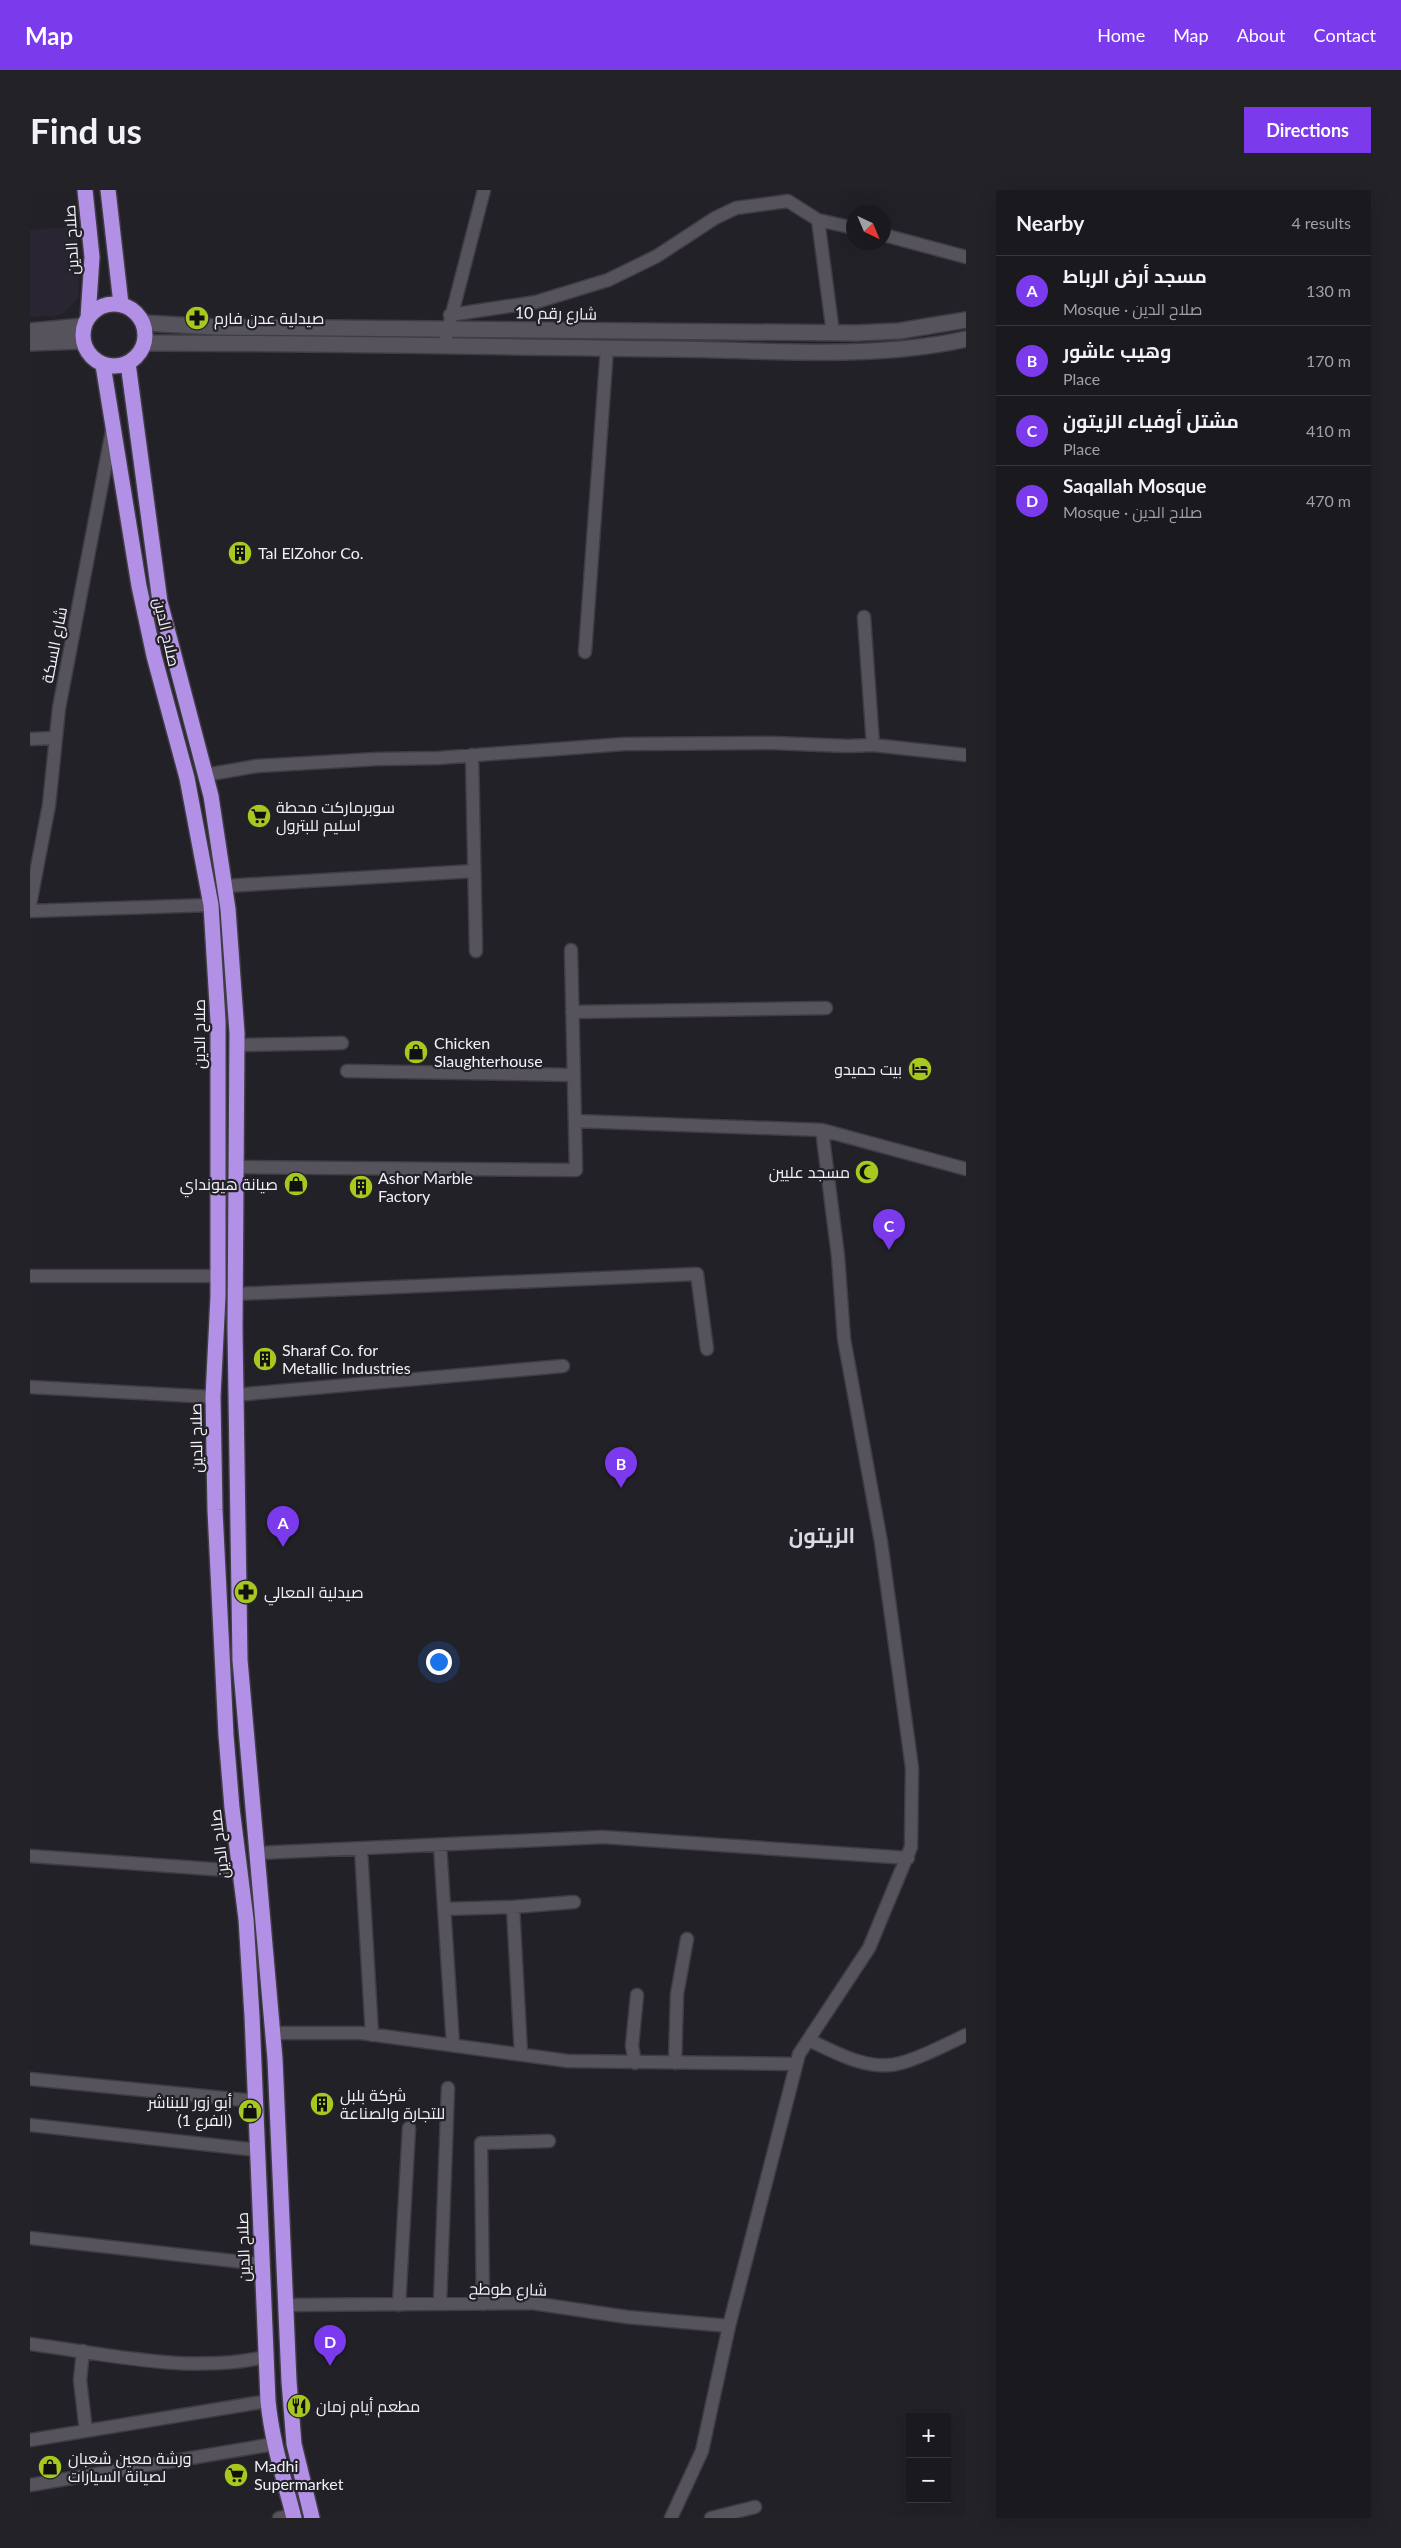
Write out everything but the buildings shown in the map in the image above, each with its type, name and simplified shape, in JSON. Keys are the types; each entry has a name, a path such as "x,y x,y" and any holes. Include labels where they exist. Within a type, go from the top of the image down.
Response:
{"highway":[{"name":"صلاح الدين","path":"85,190 92,257 86,322"},
{"path":"108,190 121,304"},
{"path":"121,304 138,315 144,323 145,343 140,353 128,363 114,367 103,365 94,360 87,351 83,341 86,322 102,306 121,304"},
{"name":"صلاح الدين","path":"128,363 160,602 211,796 225,886 236,1045 235,1395 240,1660 273,2033 285,2305 294,2444 312,2518"},
{"name":"صلاح الدين","path":"103,365 139,586 154,656 187,778 211,905 218,1021 217,1276 213,1397 222,1672 232,1808 246,1919 256,2101 268,2401 274,2444 289,2517"}],"main road":[{"name":"شارع رقم 10","path":"144,323 215,327 449,321 833,333 899,331 966,320"},
{"path":"30,331 86,322"},
{"path":"145,343 885,351 966,340"},
{"path":"30,343 83,341"}],"street":[{"path":"444,345 484,190"},
{"path":"449,321 536,302 608,280 657,256 715,218 736,208 788,201 818,220 846,226"},
{"path":"818,220 833,333"},
{"path":"891,237 966,258"},
{"path":"585,652 607,348"},
{"name":"شارع السكة","path":"30,904 49,805 55,738 68,654 113,424"},
{"path":"864,617 873,745"},
{"path":"30,739 55,738"},
{"path":"205,774 257,766 472,755 624,744 772,743 873,745 966,755"},
{"path":"472,755 476,951"},
{"path":"225,886 474,871"},
{"path":"30,911 211,905"},
{"path":"236,1167 576,1170 571,950"},
{"path":"572,1012 826,1008"},
{"path":"236,1045 342,1043"},
{"path":"347,1071 574,1075"},
{"path":"575,1121 822,1130 966,1169"},
{"path":"671,2518 702,2451 729,2326 798,2054 869,1948 911,1847 912,1768 881,1542 844,1339 838,1256 822,1130"},
{"path":"235,1294 696,1274 707,1349"},
{"path":"30,1276 217,1276"},
{"path":"235,1395 564,1366"},
{"path":"30,1387 213,1397"},
{"path":"258,1853 603,1837 908,1858"},
{"path":"440,1845 453,2045"},
{"path":"361,1849 372,2035"},
{"path":"30,1856 240,1871"},
{"path":"444,1909 513,1907 574,1902"},
{"path":"513,1907 520,2054"},
{"path":"675,2063 677,1994 688,1939"},
{"path":"635,2063 632,2046 637,1996"},
{"path":"273,2033 372,2035 568,2061 796,2064"},
{"path":"809,2040 839,2054 876,2065 887,2066 902,2063 966,2036"},
{"path":"30,2079 256,2101"},
{"path":"440,2304 444,2208 444,2143 448,2088"},
{"path":"30,2125 257,2150"},
{"path":"399,2305 409,2128"},
{"path":"483,2304 481,2143 549,2141"},
{"path":"30,2238 262,2264"},
{"name":"شارع طوطح","path":"285,2305 532,2303 627,2317 729,2326"},
{"path":"30,2344 208,2365 265,2357"},
{"path":"83,2351 80,2380 86,2431"},
{"path":"30,2440 268,2401"},
{"path":"30,2485 274,2444"},
{"path":"710,2518 754,2507"}],"shaded area":[{"path":"77,226 80,262 78,298 64,313 56,316 30,317 30,230"}],"place":[{"name":"صيدلية عدن فارم","path":"197,318"},
{"name":"Tal ElZohor Co.","path":"240,553"},
{"name":"سوبرماركت محطة اسليم للبترول","path":"259,816"},
{"name":"Chicken Slaughterhouse","path":"416,1052"},
{"name":"بيت حميدو","path":"920,1069"},
{"name":"مسجد عليين","path":"867,1172"},
{"name":"صيانة هيونداي","path":"296,1184"},
{"name":"Ashor Marble Factory","path":"361,1187"},
{"name":"مشتل أوفياء الزيتون","path":"889,1250"},
{"name":"Sharaf Co. for Metallic Industries","path":"265,1359"},
{"name":"وهيب عاشور","path":"621,1488"},
{"name":"مسجد أرض الرباط","path":"283,1547"},
{"name":"صيدلية المعالي","path":"246,1592"},
{"name":"شركة بلبل للتجارة والصناعة","path":"322,2104"},
{"name":"أبو زور للبناشر (الفرع 1)","path":"250,2111"},
{"name":"Saqallah Mosque","path":"330,2366"},
{"name":"مطعم أيام زمان","path":"299,2406"},
{"name":"ورشة معين شعبان لصيانة السيارات","path":"50,2467"},
{"name":"Madhi Supermarket","path":"236,2475"}],"district":[{"name":"الزيتون","path":"822,1536"}]}
